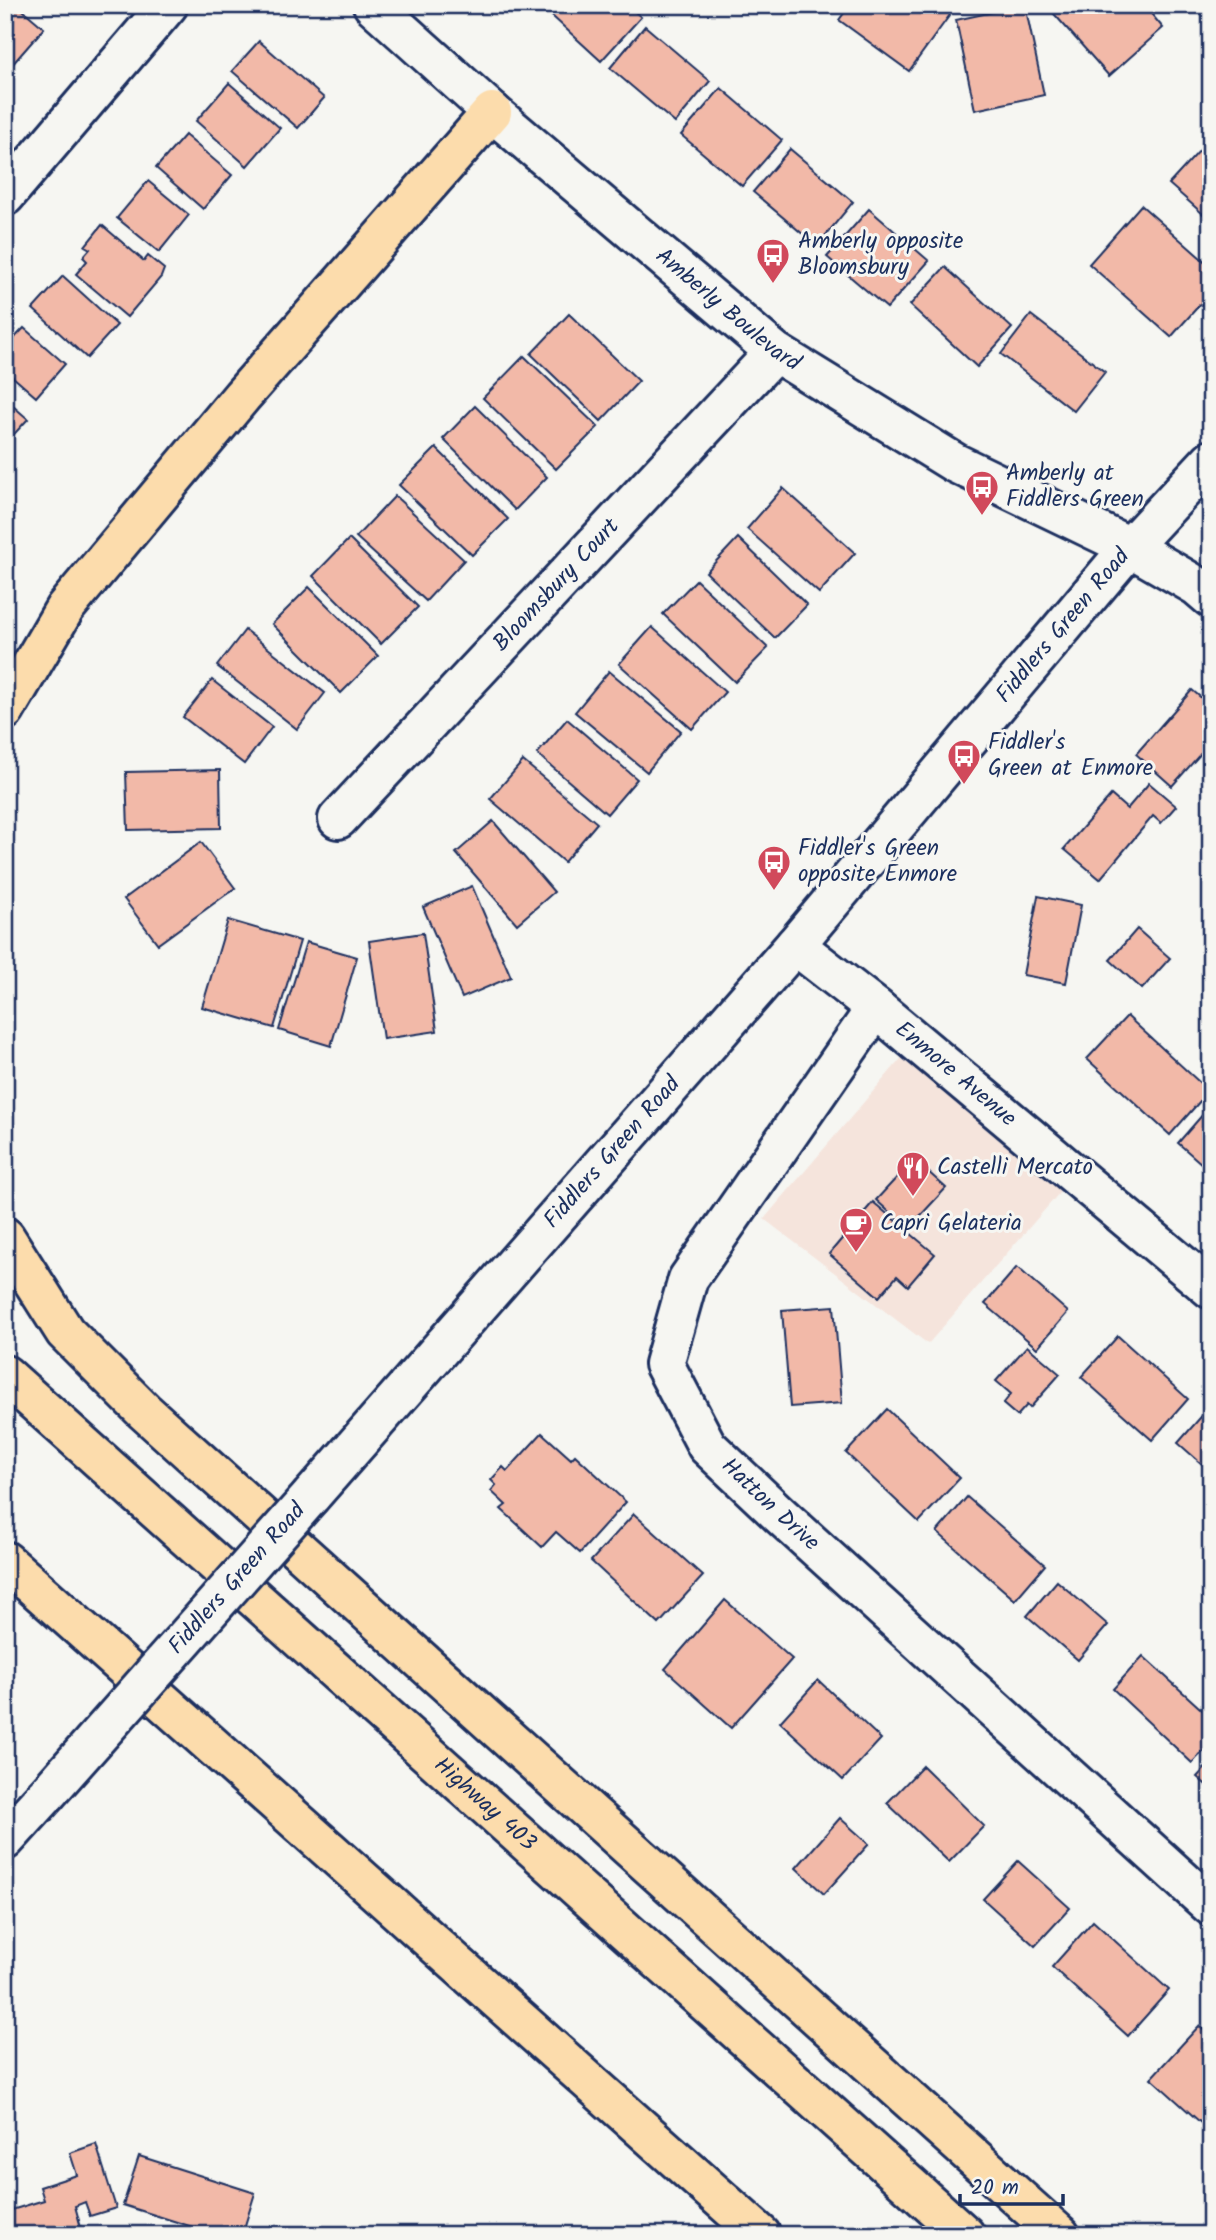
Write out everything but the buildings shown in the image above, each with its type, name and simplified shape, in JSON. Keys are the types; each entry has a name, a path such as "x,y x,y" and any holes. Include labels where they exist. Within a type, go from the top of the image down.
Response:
{"highway":[{"path":"5,710 65,608 242,396 492,112"},
{"path":"5,1237 65,1332 144,1411 1060,2235"},
{"name":"Highway 403","path":"5,1375 965,2235"},
{"path":"5,1561 761,2235"},
{"path":"5,1578 79,1626"}],"street":[{"path":"5,196 167,5"},
{"name":"Amberly Boulevard","path":"373,5 492,112 775,352 954,463 1130,547 1197,586 1211,598"},
{"name":"Bloomsbury Court","path":"338,819 775,352"},
{"name":"Fiddlers Green Road","path":"5,1840 312,1496 795,945 1130,547 1211,460"},
{"name":"Enmore Avenue","path":"795,945 876,1008 1211,1289"},
{"name":"Hatton Drive","path":"876,1008 688,1279 664,1364 707,1446 790,1525 1211,1906"}],"shaded area":[{"path":"905,1054 1061,1191 928,1344 764,1219"}],"place":[{"name":"Amberly opposite Bloomsbury","path":"773,285"},
{"name":"Amberly at Fiddlers Green","path":"982,517"},
{"name":"Fiddler's Green at Enmore","path":"964,786"},
{"name":"Fiddler's Green opposite Enmore","path":"774,892"},
{"name":"Castelli Mercato","path":"913,1198"},
{"name":"Capri Gelateria","path":"856,1254"}]}
